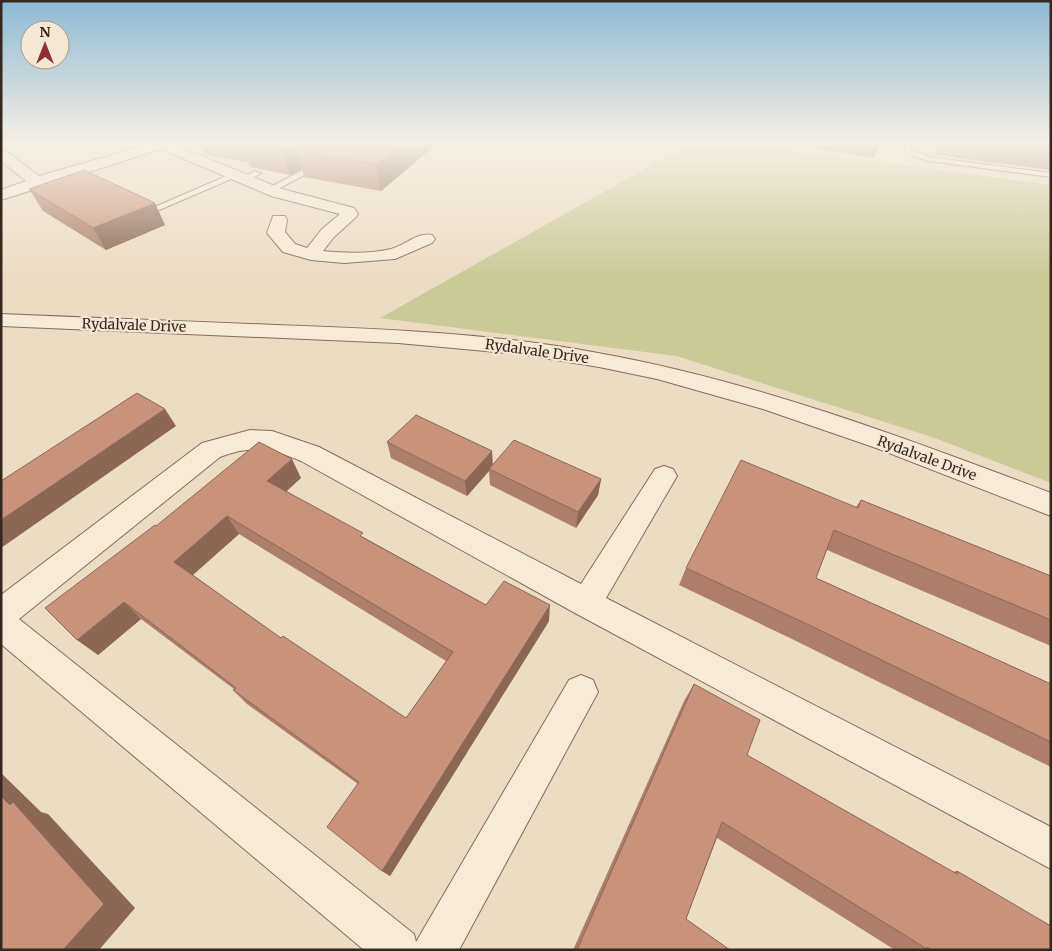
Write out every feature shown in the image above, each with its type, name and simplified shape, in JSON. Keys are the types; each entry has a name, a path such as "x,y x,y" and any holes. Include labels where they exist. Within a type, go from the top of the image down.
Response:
{"street":[{"path":"1,195 25,186"},
{"path":"263,186 318,206 348,211 350,214 328,232 311,255"},
{"path":"279,220 276,233 289,248 311,255 344,258 395,254 426,239"},
{"name":"Rydalvale Drive","path":"1,320 400,336 503,345 600,360 722,389 826,421 911,450 1051,505"},
{"path":"1,614 211,450 234,440 254,437 278,440 310,454 586,603 1051,849"},
{"path":"586,603 664,476"},
{"path":"1,624 398,950"},
{"path":"435,950 581,692"}],"lane":[{"path":"154,209 216,186"},
{"path":"271,189 276,186"}],"green space":[{"path":"614,186 1051,186 1051,483 932,437 676,356 380,318"}],"building":[{"path":"37,186 119,186 155,203 93,228 29,189"},
{"path":"137,393 165,409 1,520 1,481"},
{"path":"416,415 492,451 465,481 387,442"},
{"path":"514,440 601,479 578,512 489,469"},
{"path":"259,442 292,459 267,481 363,533 360,536 486,605 504,581 550,605 382,871 327,827 359,782 233,690 236,688 124,602 77,640 45,608 156,526","holes":["227,516 453,652 406,718 283,636 281,638 174,562"]},
{"path":"741,460 858,508 861,500 1051,576 1051,620 834,530 816,578 1051,684 1051,742 805,623 686,568"},
{"path":"694,684 760,720 747,755 957,874 957,871 1051,926 1051,950 932,950 927,947 927,949 722,822 686,919 730,950 577,950"},
{"path":"1,796 10,805 13,802 104,904 63,950 1,950"}]}
